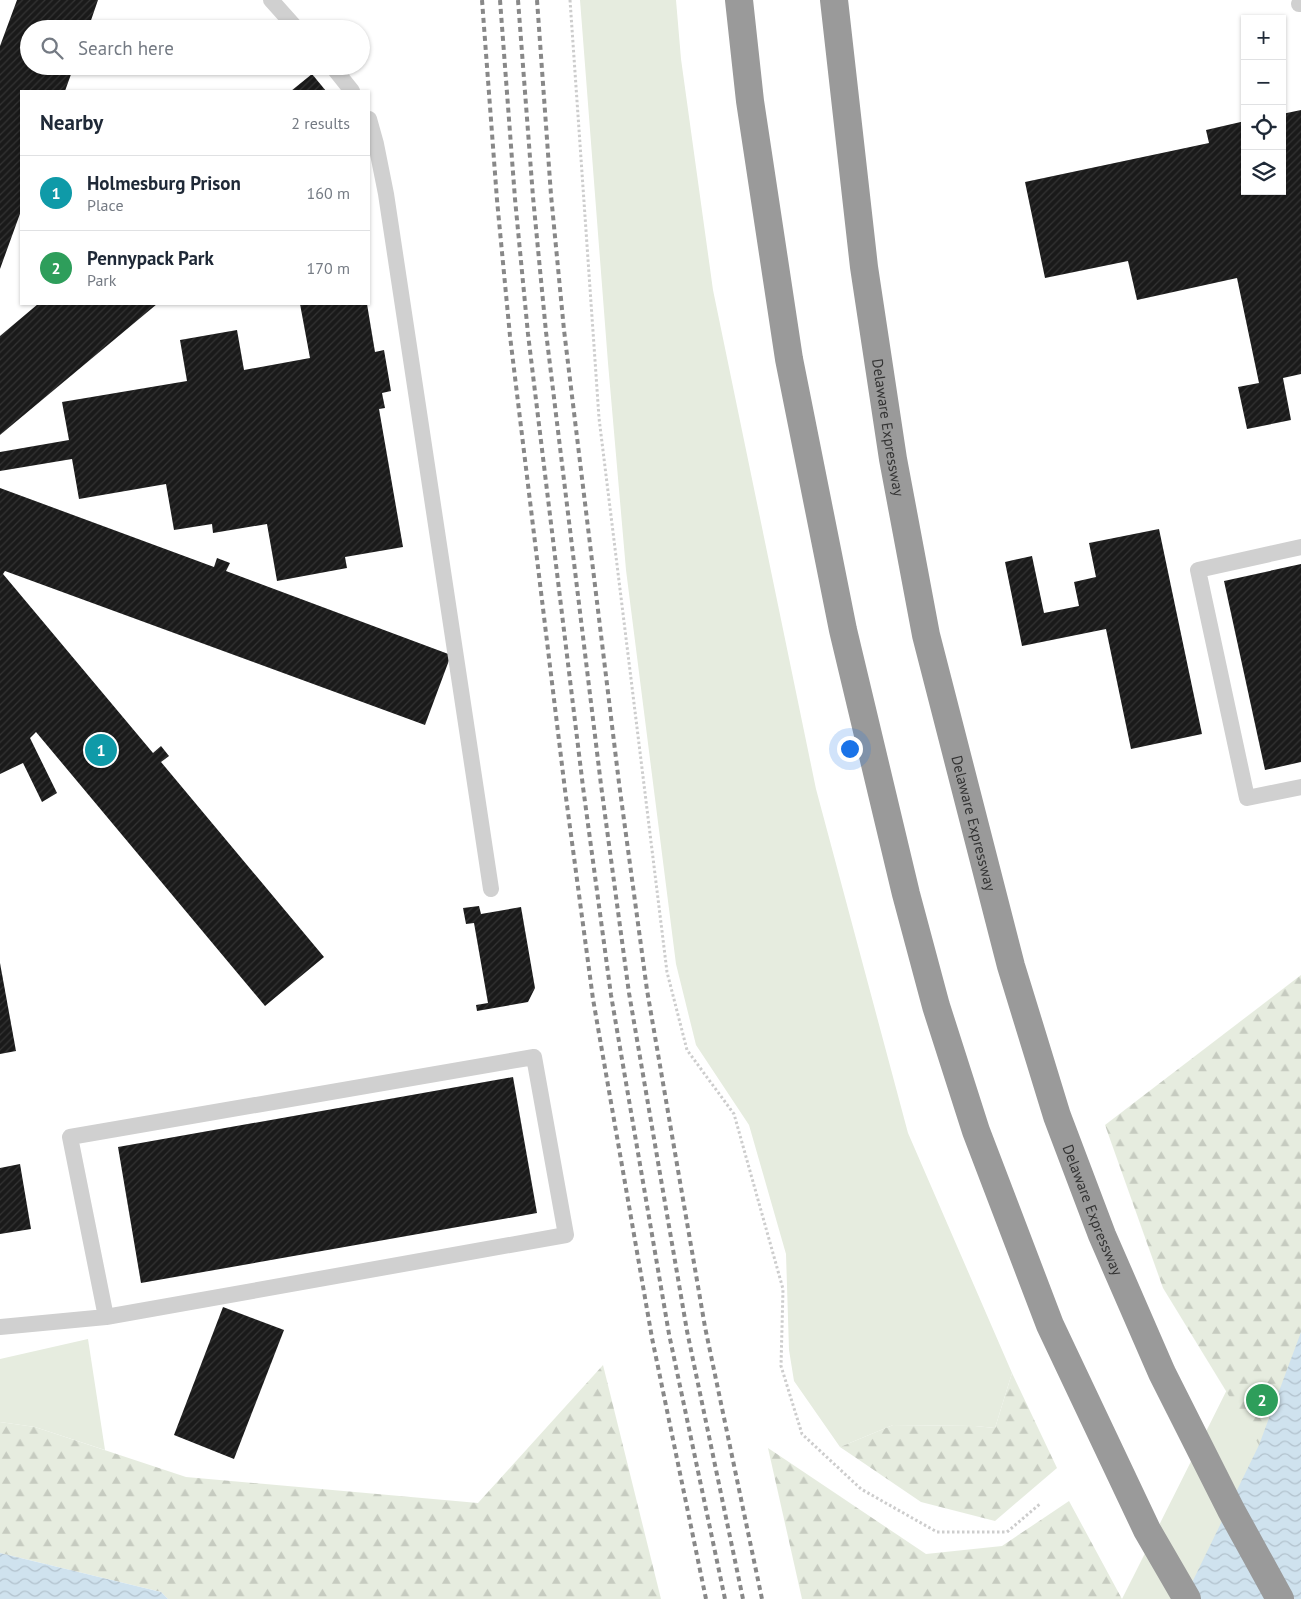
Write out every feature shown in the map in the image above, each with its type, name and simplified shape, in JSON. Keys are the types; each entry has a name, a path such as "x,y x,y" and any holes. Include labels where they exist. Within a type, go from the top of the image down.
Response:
{"highway":[{"path":"739,0 750,101 789,359 845,640 899,867 936,1006 976,1130 1050,1325 1147,1530 1187,1599"},
{"name":"Delaware Expressway","path":"834,0 864,267 892,459 926,635 1011,966 1057,1116 1102,1235 1162,1373 1231,1510 1280,1599"}],"lane":[{"path":"271,0 290,20"},
{"path":"339,75 351,90"},
{"path":"370,123 386,194 492,889"},
{"path":"1301,547 1198,570 1247,798 1301,786"},
{"path":"0,1327 106,1317 566,1235 534,1057 70,1137 106,1317"}],"path":[{"path":"570,0 599,418 667,972 687,1050 734,1114 783,1289 781,1366 791,1400 802,1434 861,1489 937,1532 1007,1532 1041,1503"}],"green space":[{"path":"580,0 676,0 681,59 713,290 816,789 908,1133 1012,1373 995,1428 893,1425 840,1447 794,1381 789,1350 786,1254 749,1125 696,1045 676,964 626,570"},
{"path":"1301,975 1301,1332 1259,1445 1163,1288 1105,1125"},
{"path":"1301,1256 1301,1599 1122,1599 1274,1296"},
{"path":"88,1339 105,1450 35,1427 0,1422 0,1359"},
{"path":"603,1365 661,1599 168,1599 161,1592 0,1553 0,1422 35,1427 186,1477 478,1503"},
{"path":"1012,1373 1057,1468 995,1521 921,1502 840,1447 893,1425 995,1428"},
{"path":"768,1448 926,1554 1002,1546 1069,1501 1122,1599 802,1599"}],"water":[{"path":"1301,1332 1301,1599 1184,1599 1259,1445"},
{"path":"0,1553 161,1592 168,1599 0,1599"}],"building":[{"path":"17,0 98,0 91,20 20,20 20,75 71,75 65,90 20,90 20,214 0,269 0,46"},
{"path":"313,75 325,90 292,90"},
{"path":"1301,110 1301,374 1283,378 1291,420 1247,429 1238,387 1259,383 1237,278 1137,300 1128,261 1045,278 1025,182 1209,143 1206,130 1241,122 1241,195 1286,195 1286,113"},
{"path":"37,305 156,305 0,435 0,336"},
{"path":"300,305 367,305 375,352 384,350 391,391 382,393 385,408 379,409 403,547 345,557 347,568 277,581 267,524 213,533 212,524 174,530 166,484 79,499 72,459 0,471 0,452 69,440 62,402 187,381 180,340 237,330 244,370 310,358"},
{"path":"0,488 214,567 217,558 230,563 226,571 451,655 425,725 5,571 3,574 153,753 161,746 169,756 161,762 324,957 265,1006 36,732 30,738 57,793 42,802 23,763 0,774"},
{"path":"1159,529 1202,734 1131,749 1106,629 1022,646 1005,562 1032,556 1044,613 1079,606 1074,582 1096,577 1089,543"},
{"path":"1301,564 1301,762 1265,770 1224,581"},
{"path":"479,906 481,914 521,907 535,988 528,1002 477,1011 476,1005 488,1003 474,923 466,924 463,908"},
{"path":"0,963 16,1051 0,1054"},
{"path":"513,1077 537,1213 141,1283 118,1147"},
{"path":"20,1164 31,1229 0,1234 0,1168"},
{"path":"223,1307 284,1330 234,1459 174,1435"}],"railway":[{"path":"482,0 497,200 510,336 565,790 593,999 652,1338 706,1599"},
{"path":"500,0 515,199 528,334 583,787 611,995 669,1334 725,1599"},
{"path":"518,0 533,197 546,332 601,785 629,993 687,1331 743,1599"},
{"path":"537,0 551,195 564,330 619,783 647,990 705,1327 762,1599"}],"place":[{"name":"Holmesburg Prison","path":"101,750"},
{"name":"Pennypack Park","path":"1262,1400"}]}
